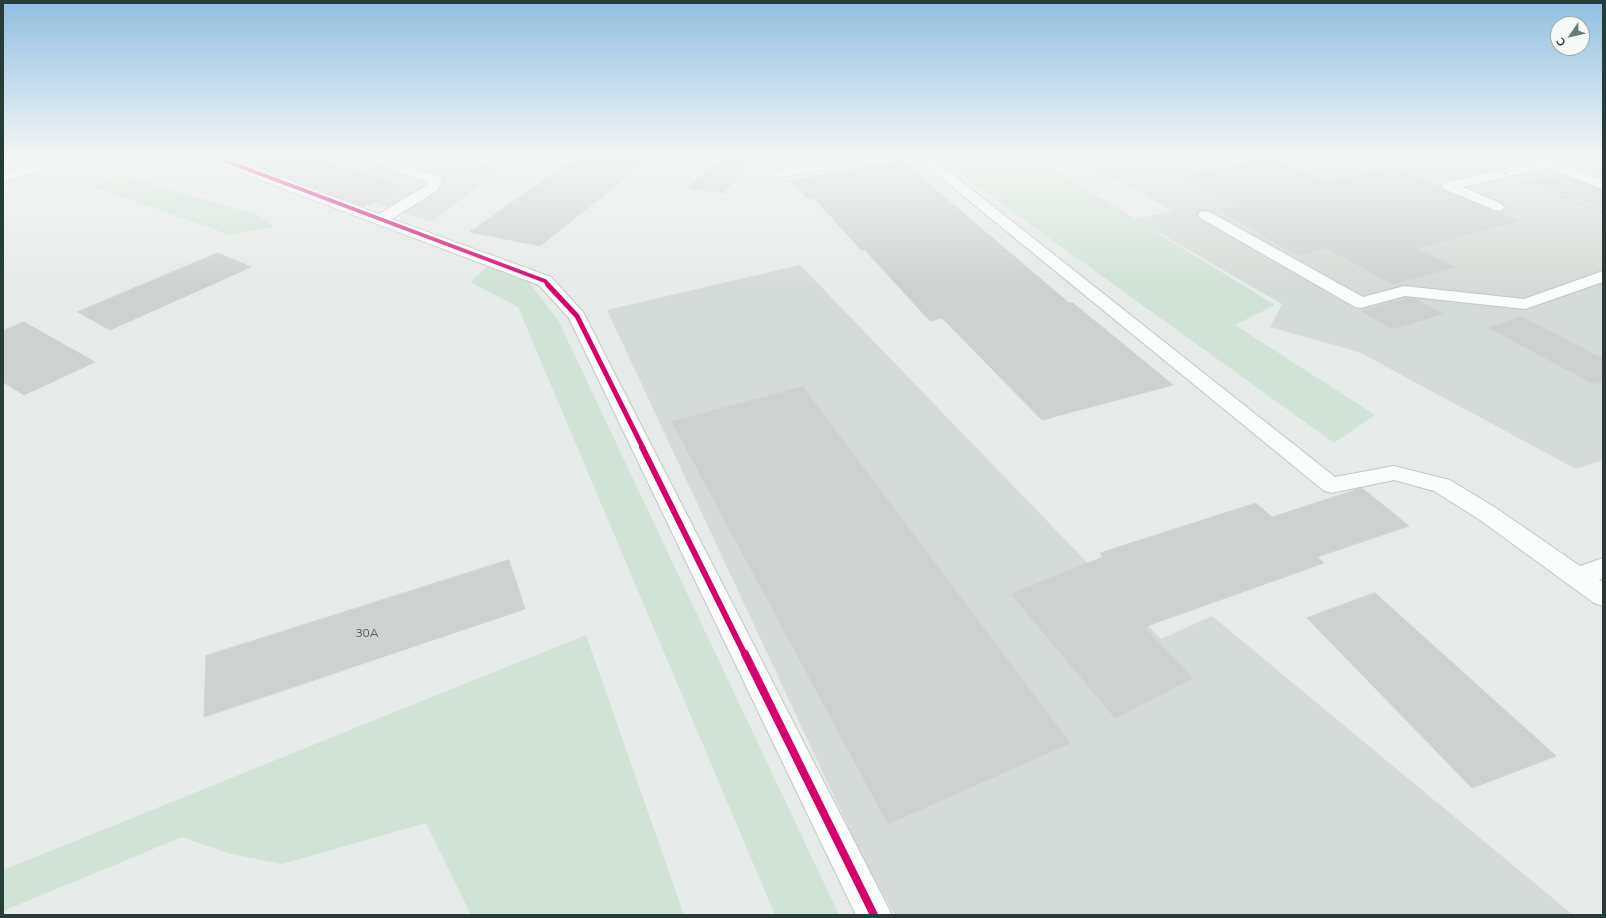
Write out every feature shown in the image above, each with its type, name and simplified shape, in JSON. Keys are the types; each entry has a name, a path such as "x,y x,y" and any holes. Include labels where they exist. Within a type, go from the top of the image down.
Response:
{"street":[{"path":"329,201 545,280 577,316 874,915"},
{"path":"380,220 411,201"},
{"path":"977,201 1331,485 1394,473 1442,485 1488,514 1603,596"},
{"path":"1483,201 1496,207"},
{"path":"1205,215 1361,303 1404,291 1525,304 1603,276"},
{"path":"1578,578 1603,567"}],"shaded area":[{"path":"370,201 459,201 430,222"},
{"path":"1155,201 1603,201 1603,460 1576,469 1359,352 1270,327 1282,304 1135,219 1173,211"},
{"path":"800,265 1161,639 1212,616 1573,915 895,915 867,867 607,310"}],"green space":[{"path":"133,201 210,201 258,215 275,227 230,235"},
{"path":"998,201 1105,201 1275,305 1235,325 1375,415 1334,443"},
{"path":"489,265 528,281 558,320 839,915 775,915 518,307 470,282"},
{"path":"586,635 684,915 471,915 426,823 282,864 227,853 182,837 3,911 3,870"}],"building":[{"path":"347,201 377,201 363,207"},
{"path":"515,201 596,201 540,246 470,232"},
{"path":"817,201 949,201 1069,303 1073,303 1173,385 1042,420 942,318 930,321 864,249 861,250"},
{"path":"1228,201 1470,201 1517,221 1417,248 1455,267 1393,284 1326,248 1298,255 1219,210 1237,206"},
{"path":"1583,201 1603,201 1603,209"},
{"path":"218,253 251,267 110,330 78,312"},
{"path":"1409,298 1415,299 1443,314 1392,329 1362,311"},
{"path":"1522,317 1603,359 1603,381 1594,384 1489,328"},
{"path":"24,322 95,362 24,395 3,382 3,331"},
{"path":"803,387 1070,743 888,824 672,422"},
{"path":"1362,488 1409,526 1317,557 1324,563 1144,627 1193,678 1115,718 1011,594 1103,557 1100,553 1256,503 1272,517"},
{"path":"509,560 525,609 204,717 206,656"},
{"path":"1375,593 1556,756 1472,788 1307,618"}],"railway":[{"path":"1573,201 1603,213"}],"cycle path":[{"path":"330,201 545,281 577,316 874,915"}]}
